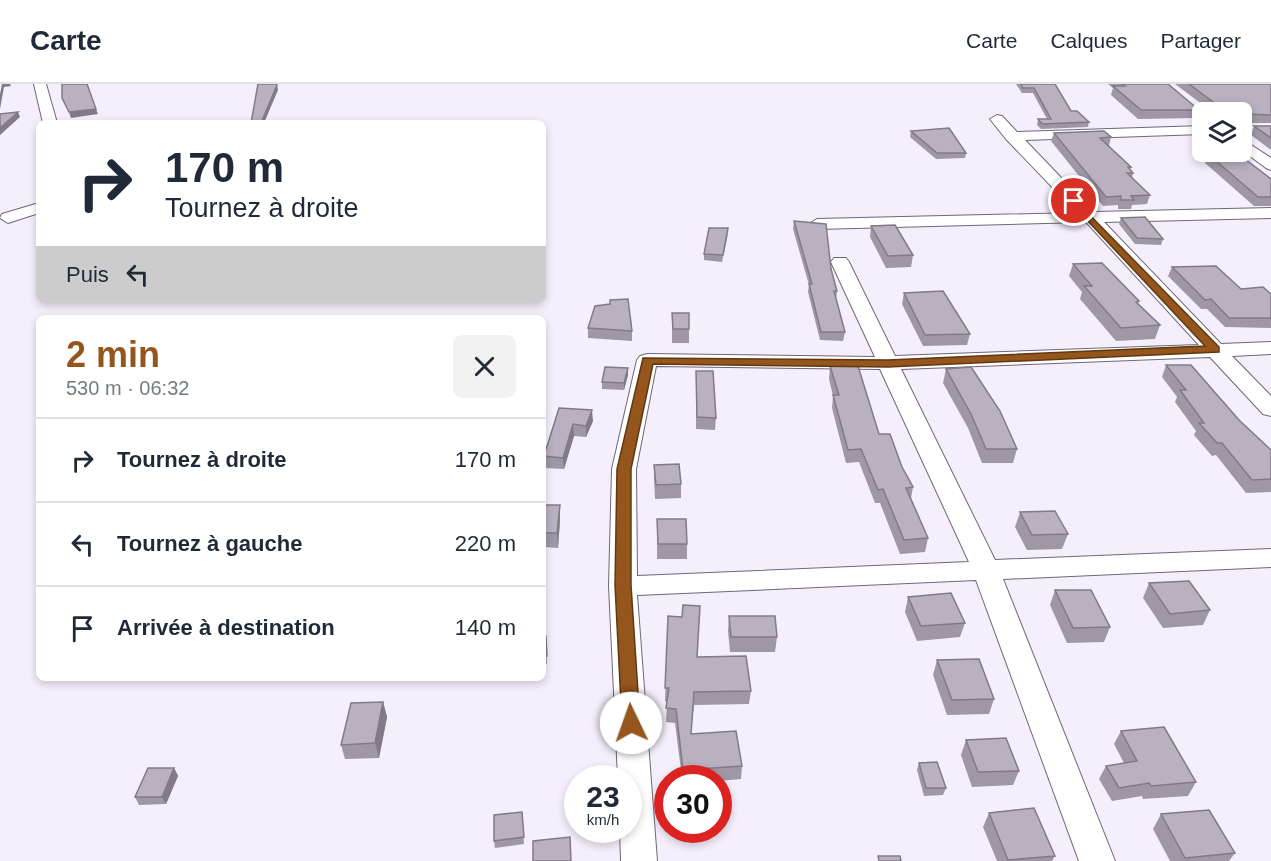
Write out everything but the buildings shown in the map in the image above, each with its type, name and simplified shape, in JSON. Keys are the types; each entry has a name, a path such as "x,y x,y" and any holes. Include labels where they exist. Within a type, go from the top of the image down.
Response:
{"street":[{"path":"40,84 49,120"},
{"path":"997,120 1271,409"},
{"path":"1011,136 1192,130"},
{"path":"1252,151 1271,165"},
{"path":"8,218 36,208"},
{"path":"817,224 1271,213"},
{"path":"840,262 986,570 1097,861"},
{"path":"639,861 623,585 624,469 647,360 888,363 1271,348"},
{"path":"623,585 1271,558"}],"route":[{"path":"631,723 623,585 624,469 647,360 888,363 1215,349 1074,201"}]}
